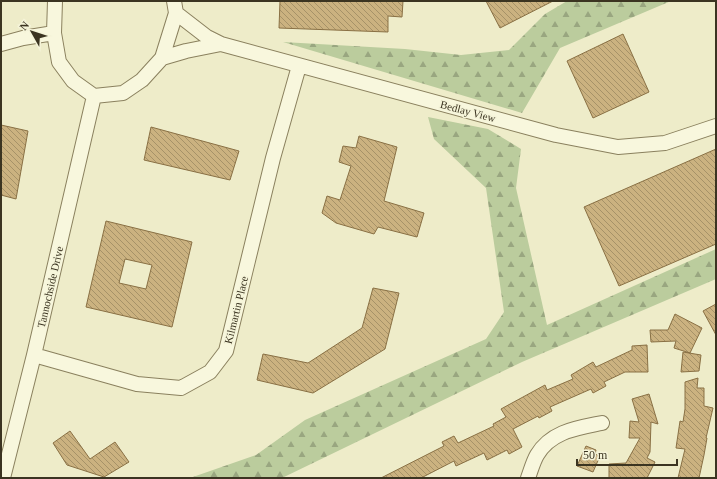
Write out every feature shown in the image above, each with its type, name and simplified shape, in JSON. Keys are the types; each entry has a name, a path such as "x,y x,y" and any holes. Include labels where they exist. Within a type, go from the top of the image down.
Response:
{"street":[{"path":"55,1 54,33 59,62 73,81 94,96 124,93 142,80 162,58 175,7"},
{"name":"Bedlay View","path":"175,7 207,37 221,44 556,135 618,147 665,144 716,126"},
{"path":"1,44 23,38 54,33"},
{"name":"Bedlay View","path":"162,58 186,51 221,44"},
{"name":"Kilmartin Place","path":"34,355 137,384 181,388 210,372 226,351 273,158 299,66"},
{"name":"Tannochside Drive","path":"3,478 34,355 94,96"},
{"path":"528,478 537,454 549,439 569,429 602,423"}],"green space":[{"path":"567,1 671,1 560,48 522,113 283,42 405,49 461,55 509,50 545,14"},
{"path":"428,117 488,129 521,149 516,188 547,325 716,249 716,279 522,362 282,478 190,478 256,455 305,420 486,339 504,312 486,188 434,139"}],"building":[{"path":"280,1 403,1 402,17 388,16 388,32 279,28"},
{"path":"486,1 553,1 500,28"},
{"path":"623,34 649,92 593,118 567,61"},
{"path":"1,125 28,131 16,199 1,195"},
{"path":"151,127 239,151 230,180 144,160"},
{"path":"359,136 397,147 384,201 424,213 417,237 378,227 374,234 336,223 322,213 327,196 340,200 351,166 339,162 343,146 356,148"},
{"path":"716,149 716,244 619,286 584,207"},
{"path":"106,221 192,242 172,327 86,307","holes":["125,259 152,265 146,289 119,283"]},
{"path":"373,288 399,293 385,349 313,393 257,380 263,354 308,363 362,328"},
{"path":"716,304 716,335 703,311"},
{"path":"675,314 702,328 690,353 674,348 676,341 651,342 650,330 668,330"},
{"path":"647,345 648,372 625,372 604,382 606,386 593,393 591,389 550,407 552,411 539,418 538,416 513,429 522,447 509,454 507,450 487,460 484,453 456,466 454,461 421,478 381,478 444,446 442,442 454,436 458,443 494,426 493,424 506,417 501,409 545,385 547,390 573,379 571,375 593,362 596,367 632,350 632,346"},
{"path":"683,352 701,355 699,371 681,372"},
{"path":"698,378 697,388 704,388 704,406 713,408 706,438 704,455 699,478 678,478 685,449 676,448 680,421 683,422 685,409 685,382"},
{"path":"649,394 658,424 651,422 650,452 647,458 655,462 647,478 609,478 609,464 626,463 640,438 629,438 630,421 639,422 632,399"},
{"path":"70,431 90,459 115,442 129,462 104,477 67,465 53,443"},
{"path":"586,446 596,450 595,454 600,456 593,472 577,466"}]}
